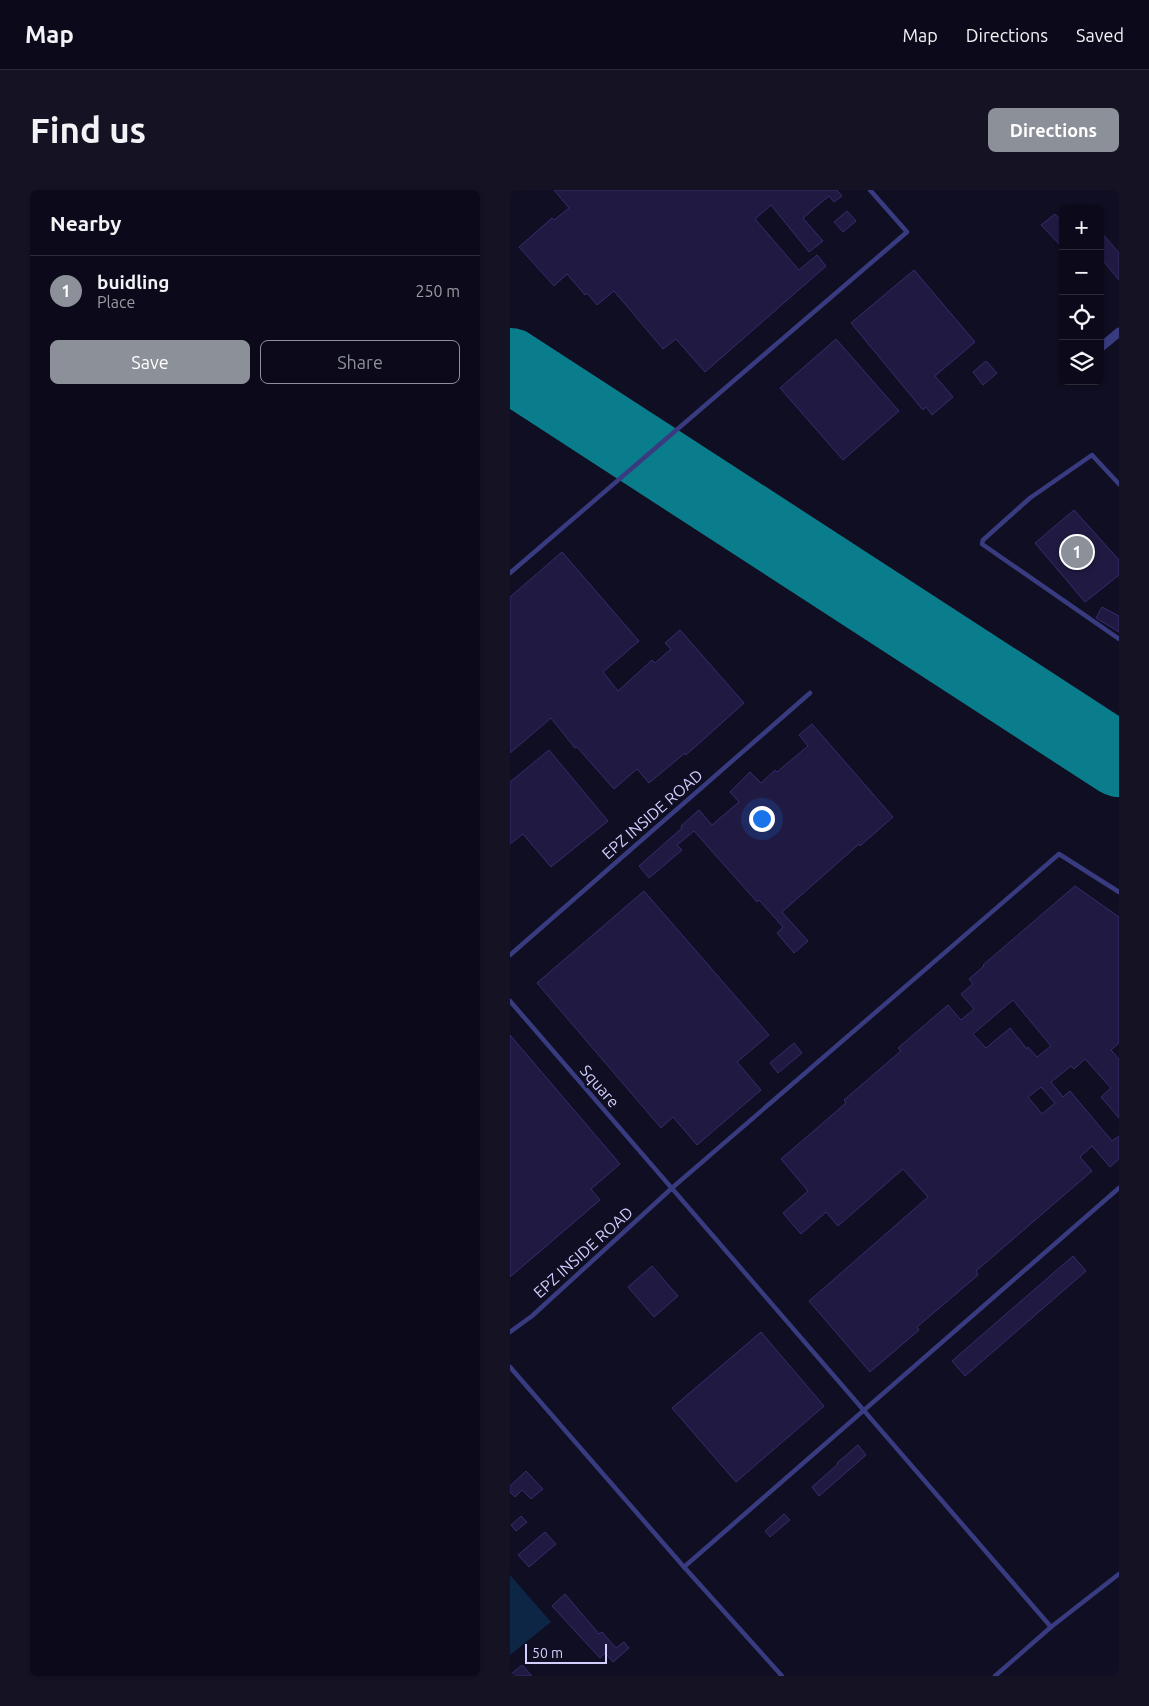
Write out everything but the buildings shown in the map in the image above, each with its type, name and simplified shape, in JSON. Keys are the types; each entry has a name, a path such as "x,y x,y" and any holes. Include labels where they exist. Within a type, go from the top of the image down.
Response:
{"street":[{"path":"1104,345 1119,332"}],"lane":[{"path":"510,574 907,232 870,190"},
{"path":"1119,484 1092,455 1030,498 983,540 982,544 1119,639"},
{"name":"EPZ INSIDE ROAD","path":"510,955 810,693"},
{"name":"EPZ INSIDE ROAD","path":"510,1332 532,1316 672,1188 1059,854 1119,892"},
{"name":"Square","path":"510,1001 1051,1627"},
{"path":"684,1567 1119,1188"},
{"path":"510,1367 684,1567 782,1676"},
{"path":"995,1676 1051,1627 1119,1574"}],"water":[{"path":"510,1575 551,1622 510,1655"}],"runway":[{"path":"510,365 1119,760"}],"place":[{"name":"buidling","path":"1077,552"}]}
